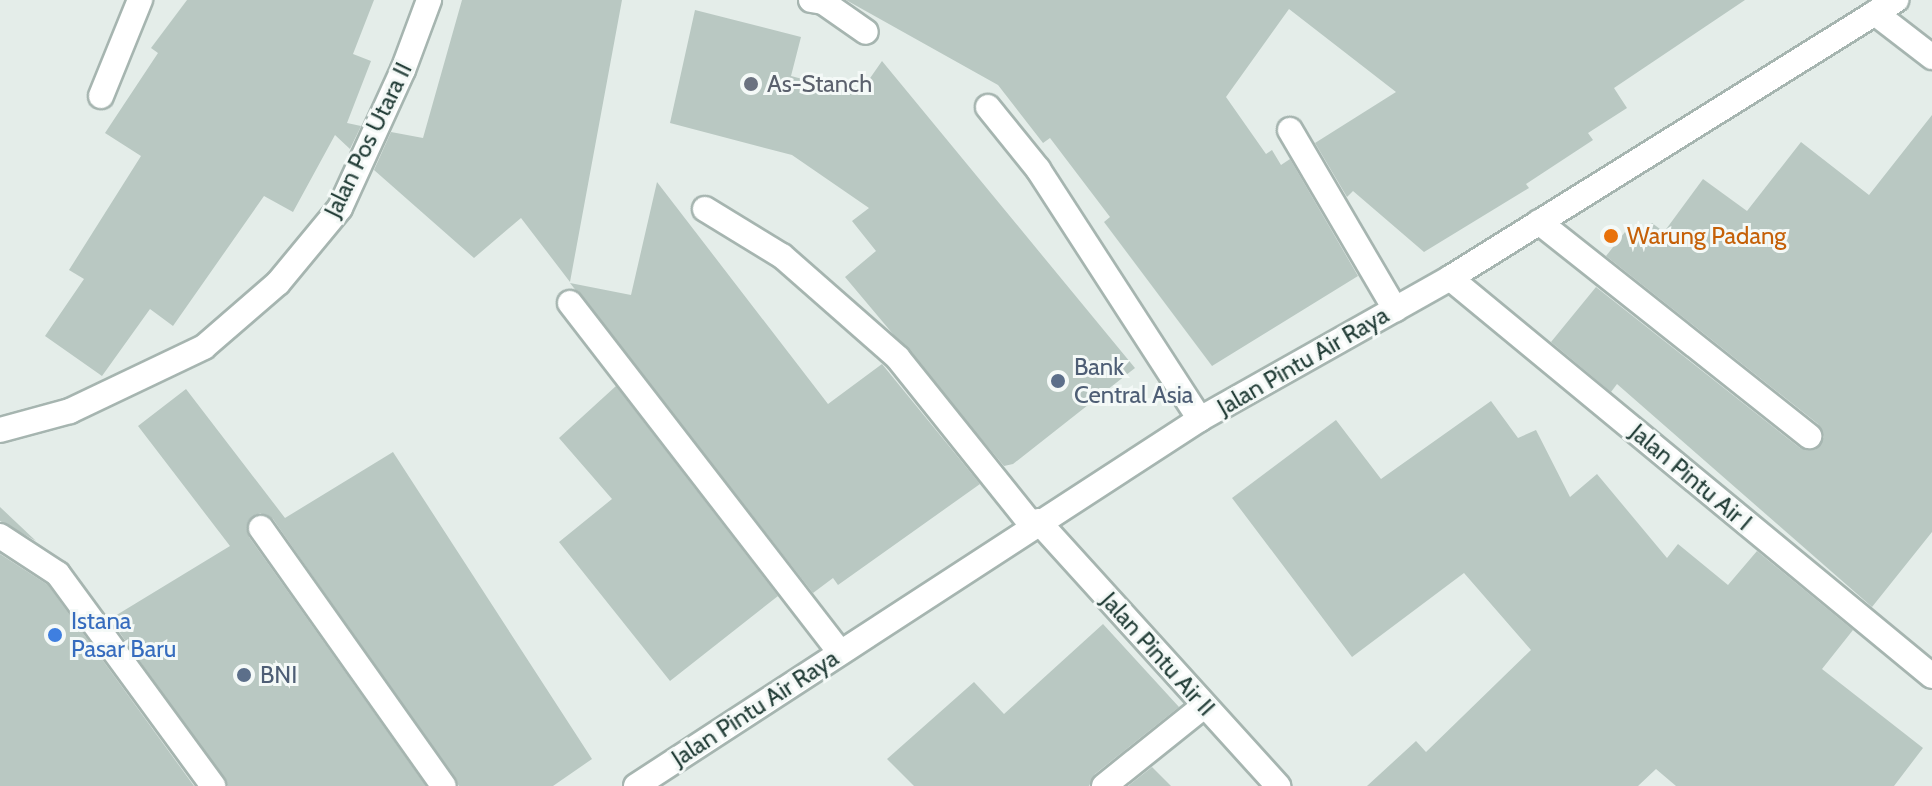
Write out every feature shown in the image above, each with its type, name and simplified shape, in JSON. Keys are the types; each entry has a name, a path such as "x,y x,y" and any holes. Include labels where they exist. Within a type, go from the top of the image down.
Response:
{"street":[{"path":"101,96 140,0"},
{"name":"Jalan Pos Utara II","path":"0,430 70,411 204,347 278,283 340,208 403,70 429,0"},
{"path":"819,1 866,32"},
{"path":"1885,6 1932,57"},
{"name":"Jalan Pintu Air Raya","path":"636,786 1035,523 1200,419 1450,278 1885,6"},
{"path":"988,107 1038,169 1200,419"},
{"path":"1290,130 1395,309"},
{"name":"Jalan Pintu Air II","path":"705,209 782,256 898,358 1035,523 1278,786"},
{"path":"1539,222 1809,436"},
{"name":"Jalan Pintu Air I","path":"1450,278 1932,676"},
{"path":"570,303 840,652"},
{"path":"261,528 444,786"},
{"path":"0,536 58,574 213,786"},
{"path":"1104,786 1205,705"}],"building":[{"path":"187,0 374,0 353,54 371,61 347,123 361,126 350,149 335,135 293,212 264,196 173,326 150,309 102,376 45,336 84,279 69,270 141,156 105,133 158,53 151,48"},
{"path":"462,0 622,0 570,282 521,218 474,258 374,170 391,132 423,138"},
{"path":"846,0 1745,0 1614,88 1627,108 1588,133 1593,140 1526,184 1529,188 1424,252 1353,191 1347,197 1315,143 1396,92 1289,9 1226,97 1266,154 1272,150 1281,165 1290,159 1358,276 1212,366 1104,222 1110,217 1050,138 1043,143 998,85"},
{"path":"695,10 801,37 791,76 859,94 882,61 1135,368 1013,464 1004,466 845,277 876,251 852,221 869,208 792,155 670,123"},
{"path":"1932,115 1932,532 1872,607 1617,384 1611,392 1551,342 1596,287 1800,448 1815,450 1824,437 1818,424 1606,256 1625,232 1638,241 1652,223 1664,232 1703,179 1747,211 1801,142 1869,195"},
{"path":"657,182 828,404 882,364 980,484 838,585 833,578 813,593 570,283 631,295"},
{"path":"616,386 778,596 670,681 559,542 612,499 559,438"},
{"path":"186,389 285,518 393,452 592,759 553,786 459,786 273,519 260,513 248,521 249,537 426,786 228,786 110,619 230,546 138,426"},
{"path":"1491,401 1518,438 1536,430 1570,497 1597,474 1667,558 1678,544 1728,585 1757,551 1853,630 1822,669 1923,748 1894,786 1676,786 1656,769 1638,786 1367,786 1416,741 1426,752 1531,650 1464,573 1352,657 1232,498 1336,420 1381,479"},
{"path":"0,507 36,541 0,521"},
{"name":"Istana Pasar Baru","path":"0,554 48,585 194,786 0,786"},
{"path":"1103,624 1179,707 1095,774 1089,786 914,786 887,759 974,682 1004,714"},
{"path":"1152,767 1171,786 1128,786"}],"place":[{"name":"As-Stanch","path":"751,84"},
{"name":"Warung Padang","path":"1611,236"},
{"name":"Bank Central Asia","path":"1058,381"},
{"name":"Istana Pasar Baru","path":"55,635"},
{"name":"BNI","path":"244,675"}]}
